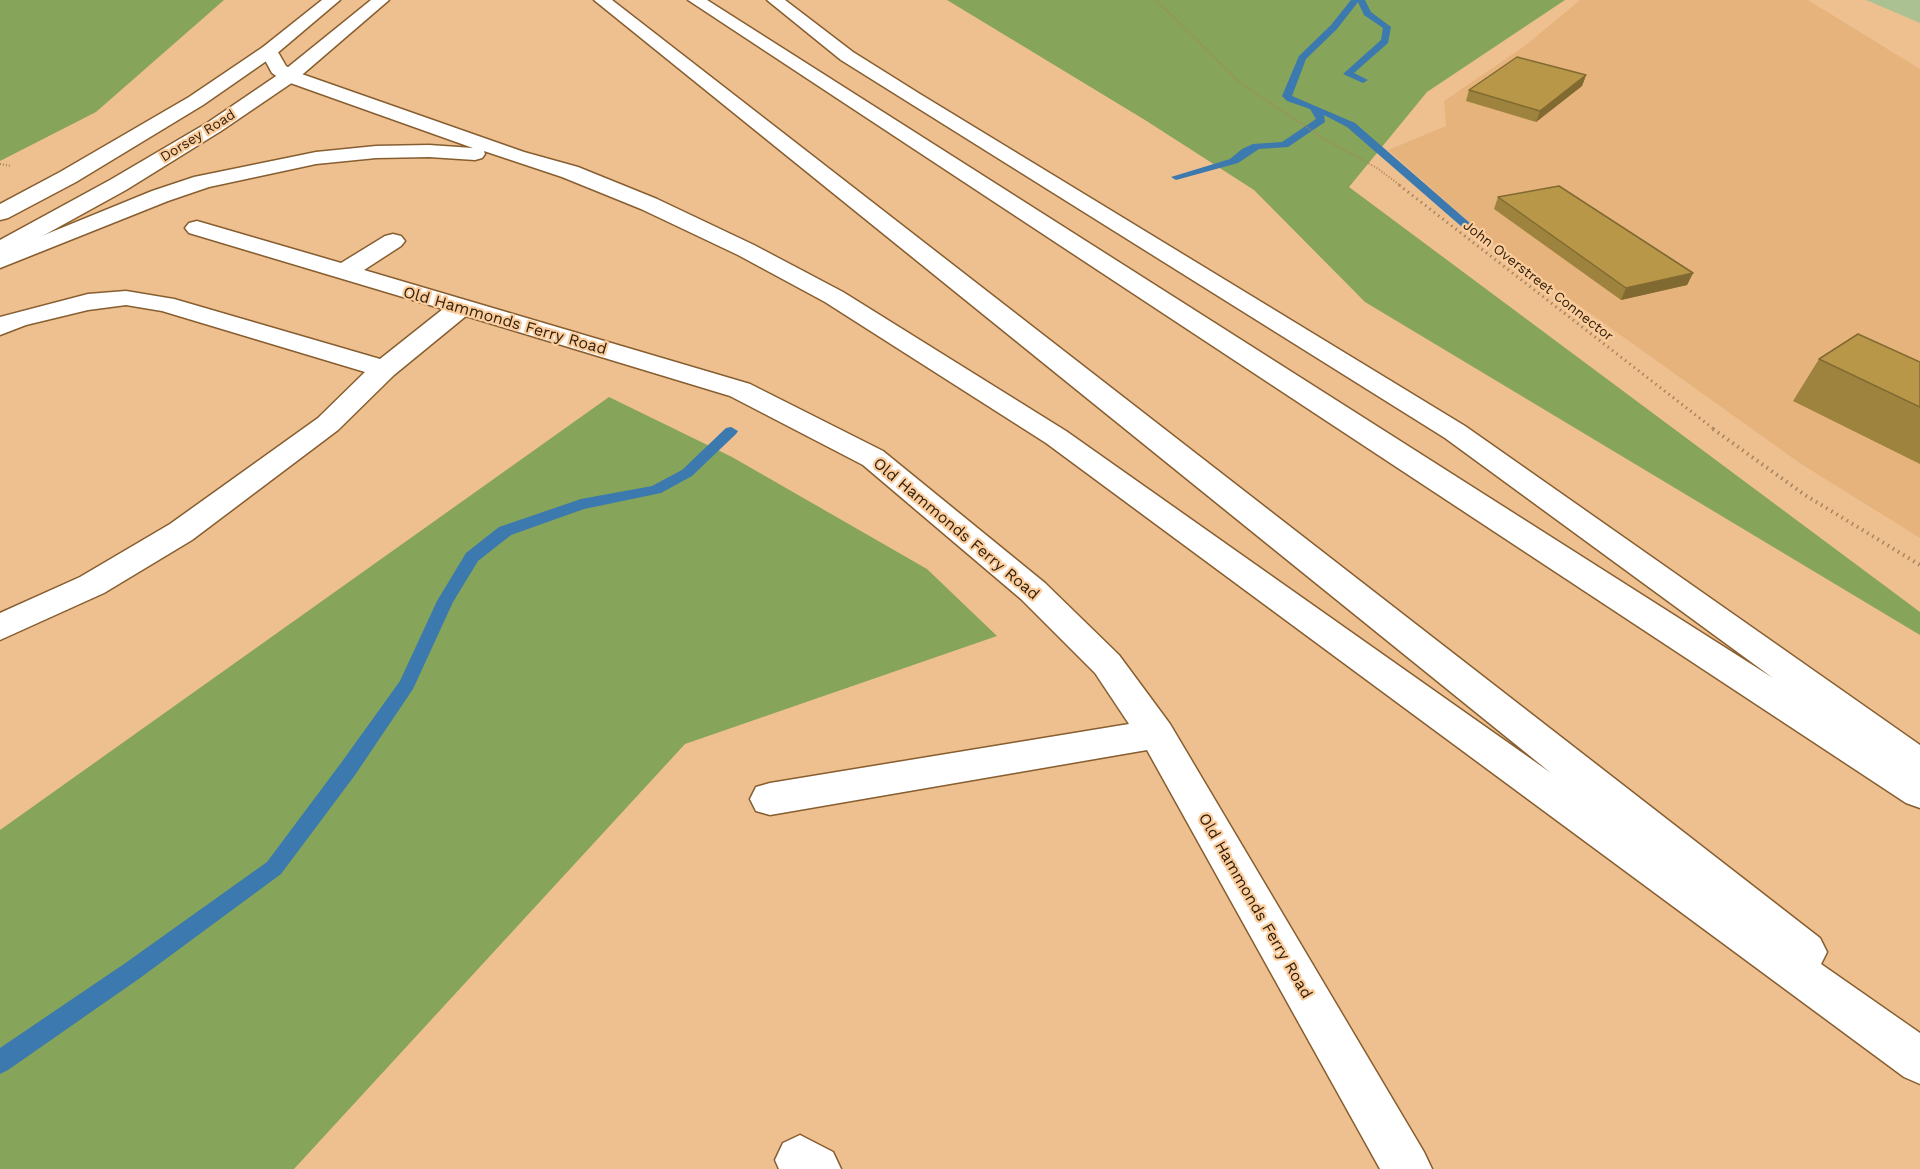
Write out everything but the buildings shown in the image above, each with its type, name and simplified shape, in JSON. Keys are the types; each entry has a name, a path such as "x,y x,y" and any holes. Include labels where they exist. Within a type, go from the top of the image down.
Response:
{"main road":[{"name":"Dorsey Road","path":"0,213 157,125 269,51 332,0"},
{"name":"Dorsey Road","path":"0,250 118,185 214,127 289,76 381,0"},
{"path":"598,0 635,24"},
{"path":"602,0 1920,1044"},
{"path":"696,0 1920,792"},
{"path":"775,0 847,56 903,92 1455,432 1920,765"},
{"path":"269,51 279,69 289,76 517,156 570,172 649,204 746,250 834,297 1056,436 1920,1061"},
{"path":"0,261 160,196 202,182 261,168 316,158 376,152 429,151 517,156"},
{"name":"Old Hammonds Ferry Road","path":"197,228 740,390 873,458 1033,591 1107,664 1157,735 1407,1169"},
{"path":"344,272 393,241"},
{"path":"0,327 18,319 88,302 126,298 165,304 384,369"},
{"path":"0,627 92,585 181,532 328,424 384,369 460,308"},
{"path":"770,799 1157,735"}],"path":[{"name":"John Overstreet Connector","path":"1156,0 1240,83 1326,140 1377,168 1747,455 1805,495 1920,565"}],"shaded area":[{"path":"1580,0 1808,0 1920,69 1920,538 1801,464 1500,249 1388,150 1446,126 1444,101 1526,45"}],"green space":[{"path":"0,0 224,0 96,112 0,161"},
{"path":"947,0 1565,0 1427,92 1349,187 1920,612 1920,635 1365,302 1254,190 1145,120"},
{"path":"1866,0 1920,0 1920,23"},
{"path":"609,397 732,457 927,569 997,636 685,744 294,1169 0,1169 0,830"}],"waterway":[{"path":"1314,107 1287,96 1302,58 1334,27 1355,0"},
{"path":"1361,0 1367,13 1387,27 1385,41 1348,74 1363,80"},
{"path":"1176,177 1234,161 1246,151 1257,146 1284,145 1321,120 1314,107"},
{"path":"1314,107 1351,125 1474,232"},
{"path":"0,1062 132,971 274,868 348,769 407,684 445,601 472,557 505,531 581,504 656,490 687,473 731,431"}]}
